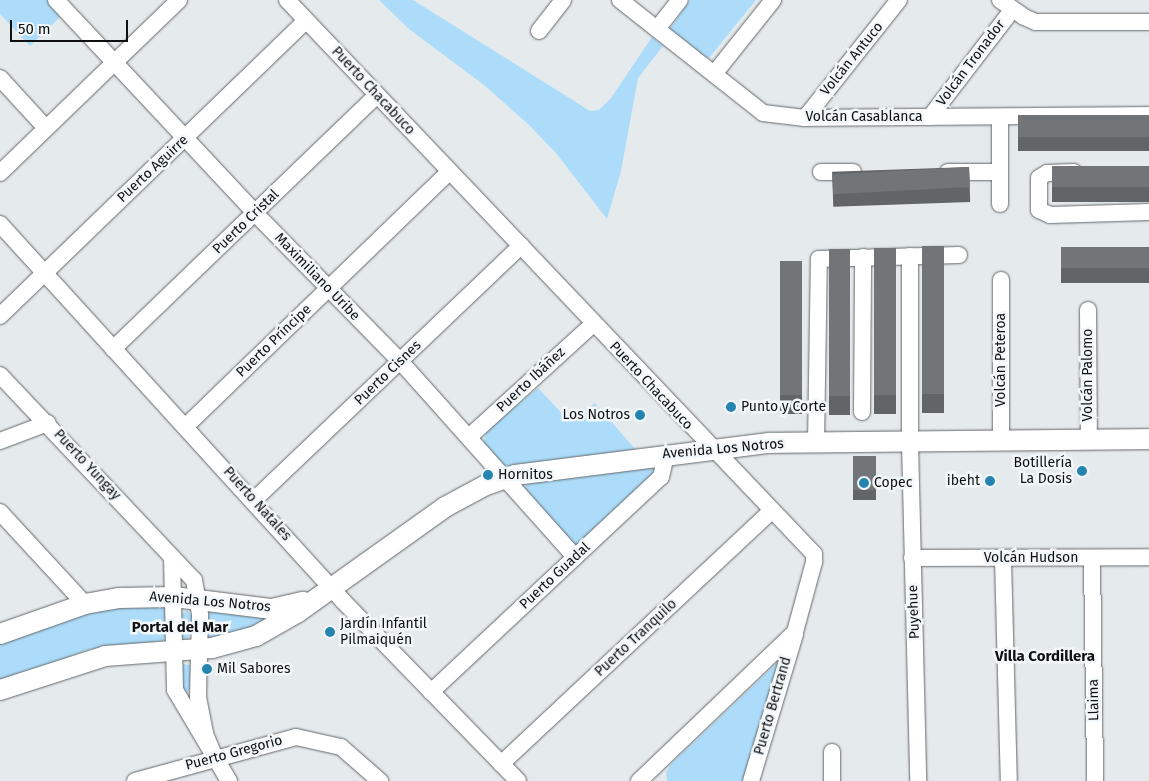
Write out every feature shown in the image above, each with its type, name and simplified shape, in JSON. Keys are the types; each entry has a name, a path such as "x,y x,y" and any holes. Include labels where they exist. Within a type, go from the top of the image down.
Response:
{"main road":[{"name":"Avenida Los Notros","path":"0,690 86,660 116,654 200,649 235,643 264,632 332,587 445,507 505,478 666,454 769,443 1149,439"},
{"name":"Avenida Los Notros","path":"0,634 85,604 119,598 174,597 252,608 284,608 308,600 332,587"}],"street":[{"name":"Maximiliano Uribe","path":"56,0 255,213 400,361 575,557"},
{"path":"0,173 179,0"},
{"name":"Puerto Chacabuco","path":"287,0 712,450 815,556 795,632"},
{"path":"539,31 563,0"},
{"name":"Volcán Casablanca","path":"620,0 763,113 805,118 1149,115"},
{"path":"657,29 680,0"},
{"path":"714,74 773,0"},
{"name":"Volcán Antuco","path":"805,118 899,0"},
{"path":"1006,5 1030,20 1046,23 1149,22"},
{"name":"Volcán Tronador","path":"930,117 1006,5"},
{"name":"Puerto Aguirre","path":"0,316 305,21"},
{"path":"0,78 46,128"},
{"name":"Puerto Cristal","path":"113,349 377,95"},
{"path":"1000,117 1000,204"},
{"path":"1094,170 1048,173 1039,178 1039,210 1050,215 1149,212"},
{"name":"Puerto Príncipe","path":"185,427 449,172"},
{"path":"821,172 870,172"},
{"path":"930,172 1000,172"},
{"name":"Puerto Natales","path":"0,224 43,274 254,500 332,587 518,781"},
{"name":"Puerto Cisnes","path":"254,500 521,246"},
{"path":"816,442 817,263 822,257 959,255"},
{"path":"862,412 863,256"},
{"name":"Puyehue","path":"910,256 910,442 918,781"},
{"name":"Volcán Peteroa","path":"1001,280 1001,441"},
{"name":"Volcán Palomo","path":"1088,310 1089,440"},
{"name":"Puerto Ibáñez","path":"469,437 593,324"},
{"name":"Puerto Yungay","path":"0,375 48,423 194,580 199,600 200,649 198,697 205,734 215,757"},
{"path":"0,441 48,423"},
{"name":"Puerto Guadal","path":"431,692 661,477 666,454"},
{"name":"Puerto Tranquilo","path":"501,764 771,511"},
{"path":"0,512 7,529 85,604"},
{"path":"172,557 175,690 228,781"},
{"name":"Volcán Hudson","path":"912,558 1149,557"},
{"name":"Llaima","path":"1092,558 1095,781"},
{"path":"1003,559 1009,781"},
{"path":"648,778 795,632"},
{"name":"Puerto Bertrand","path":"751,781 795,632"},
{"name":"Puerto Gregorio","path":"135,781 281,739 312,738 341,747 373,779"},
{"path":"832,752 832,781"}],"shaded area":[{"path":"0,0 49,0 61,16 30,46 0,14"},
{"path":"379,0 413,0 590,111 599,110 611,98 652,37 663,46 638,78 621,171 607,219 556,153 528,124 484,85 409,29"},
{"path":"690,0 756,0 709,58 701,55 670,29"},
{"path":"538,388 570,422 595,403 636,450 508,469 483,443 487,430"},
{"path":"654,463 658,470 577,546 572,546 523,494 527,482"},
{"path":"165,606 165,639 161,642 90,649 0,682 0,643 85,609"},
{"path":"209,606 286,612 233,638 207,639"},
{"path":"187,610 192,616 193,626 187,640 180,636 180,616"},
{"path":"779,661 744,781 667,781 666,773 671,764"},
{"path":"181,664 191,665 192,687 185,694 182,691"}],"building":[{"path":"1018,115 1149,115 1149,137 1018,137"},
{"path":"1052,166 1149,166 1149,187 1052,187"},
{"path":"969,167 970,187 833,194 832,174"},
{"path":"922,246 944,246 944,394 922,394"},
{"path":"1061,247 1149,247 1149,268 1061,268"},
{"path":"874,248 896,248 896,395 874,395"},
{"path":"829,249 850,249 850,396 829,396"},
{"path":"780,261 802,261 802,395 780,395"},
{"name":"Copec","path":"853,456 876,456 876,490 853,490"}],"place":[{"name":"Punto y Corte","path":"731,407"},
{"name":"Los Notros","path":"640,415"},
{"name":"Botillería La Dosis","path":"1082,471"},
{"name":"Hornitos","path":"488,475"},
{"name":"ibeht","path":"990,481"},
{"name":"Copec","path":"864,483"},
{"name":"Jardín Infantil Pilmaiquén","path":"330,632"},
{"name":"Mil Sabores","path":"207,669"}],"district":[{"name":"Portal del Mar","path":"180,628"},
{"name":"Villa Cordillera","path":"1045,657"}]}
